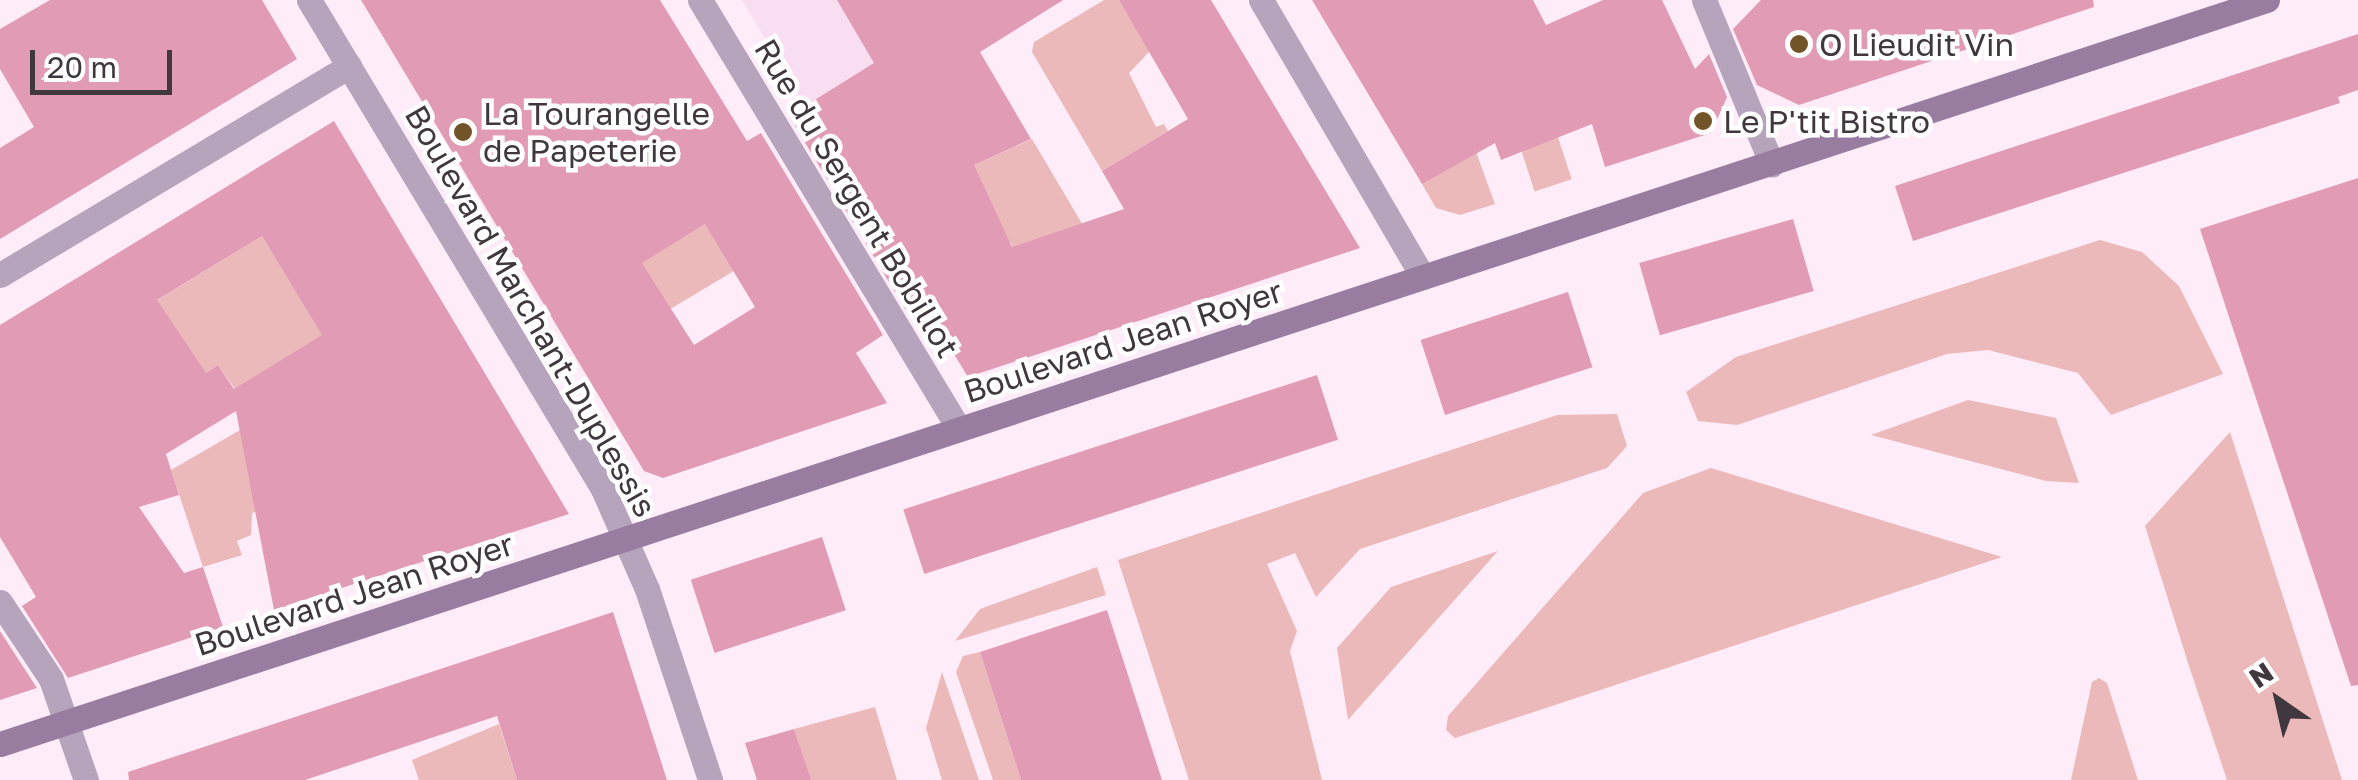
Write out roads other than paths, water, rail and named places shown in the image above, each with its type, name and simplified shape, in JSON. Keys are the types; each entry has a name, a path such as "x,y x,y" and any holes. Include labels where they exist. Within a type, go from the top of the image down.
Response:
{"street":[{"name":"Boulevard Marchant-Duplessis","path":"309,0 627,538 710,780"},
{"name":"Rue du Sergent Bobillot","path":"700,0 959,430"},
{"path":"1261,0 1423,277"},
{"name":"Boulevard Jean Royer","path":"0,744 2266,0"},
{"path":"1715,5 1772,164"},
{"path":"0,275 349,66"},
{"path":"0,602 41,660 69,721 86,780"}],"place":[{"name":"O Lieudit Vin","path":"1799,44"},
{"name":"Le P'tit Bistro","path":"1703,121"},
{"name":"La Tourangelle de Papeterie","path":"463,132"}]}
